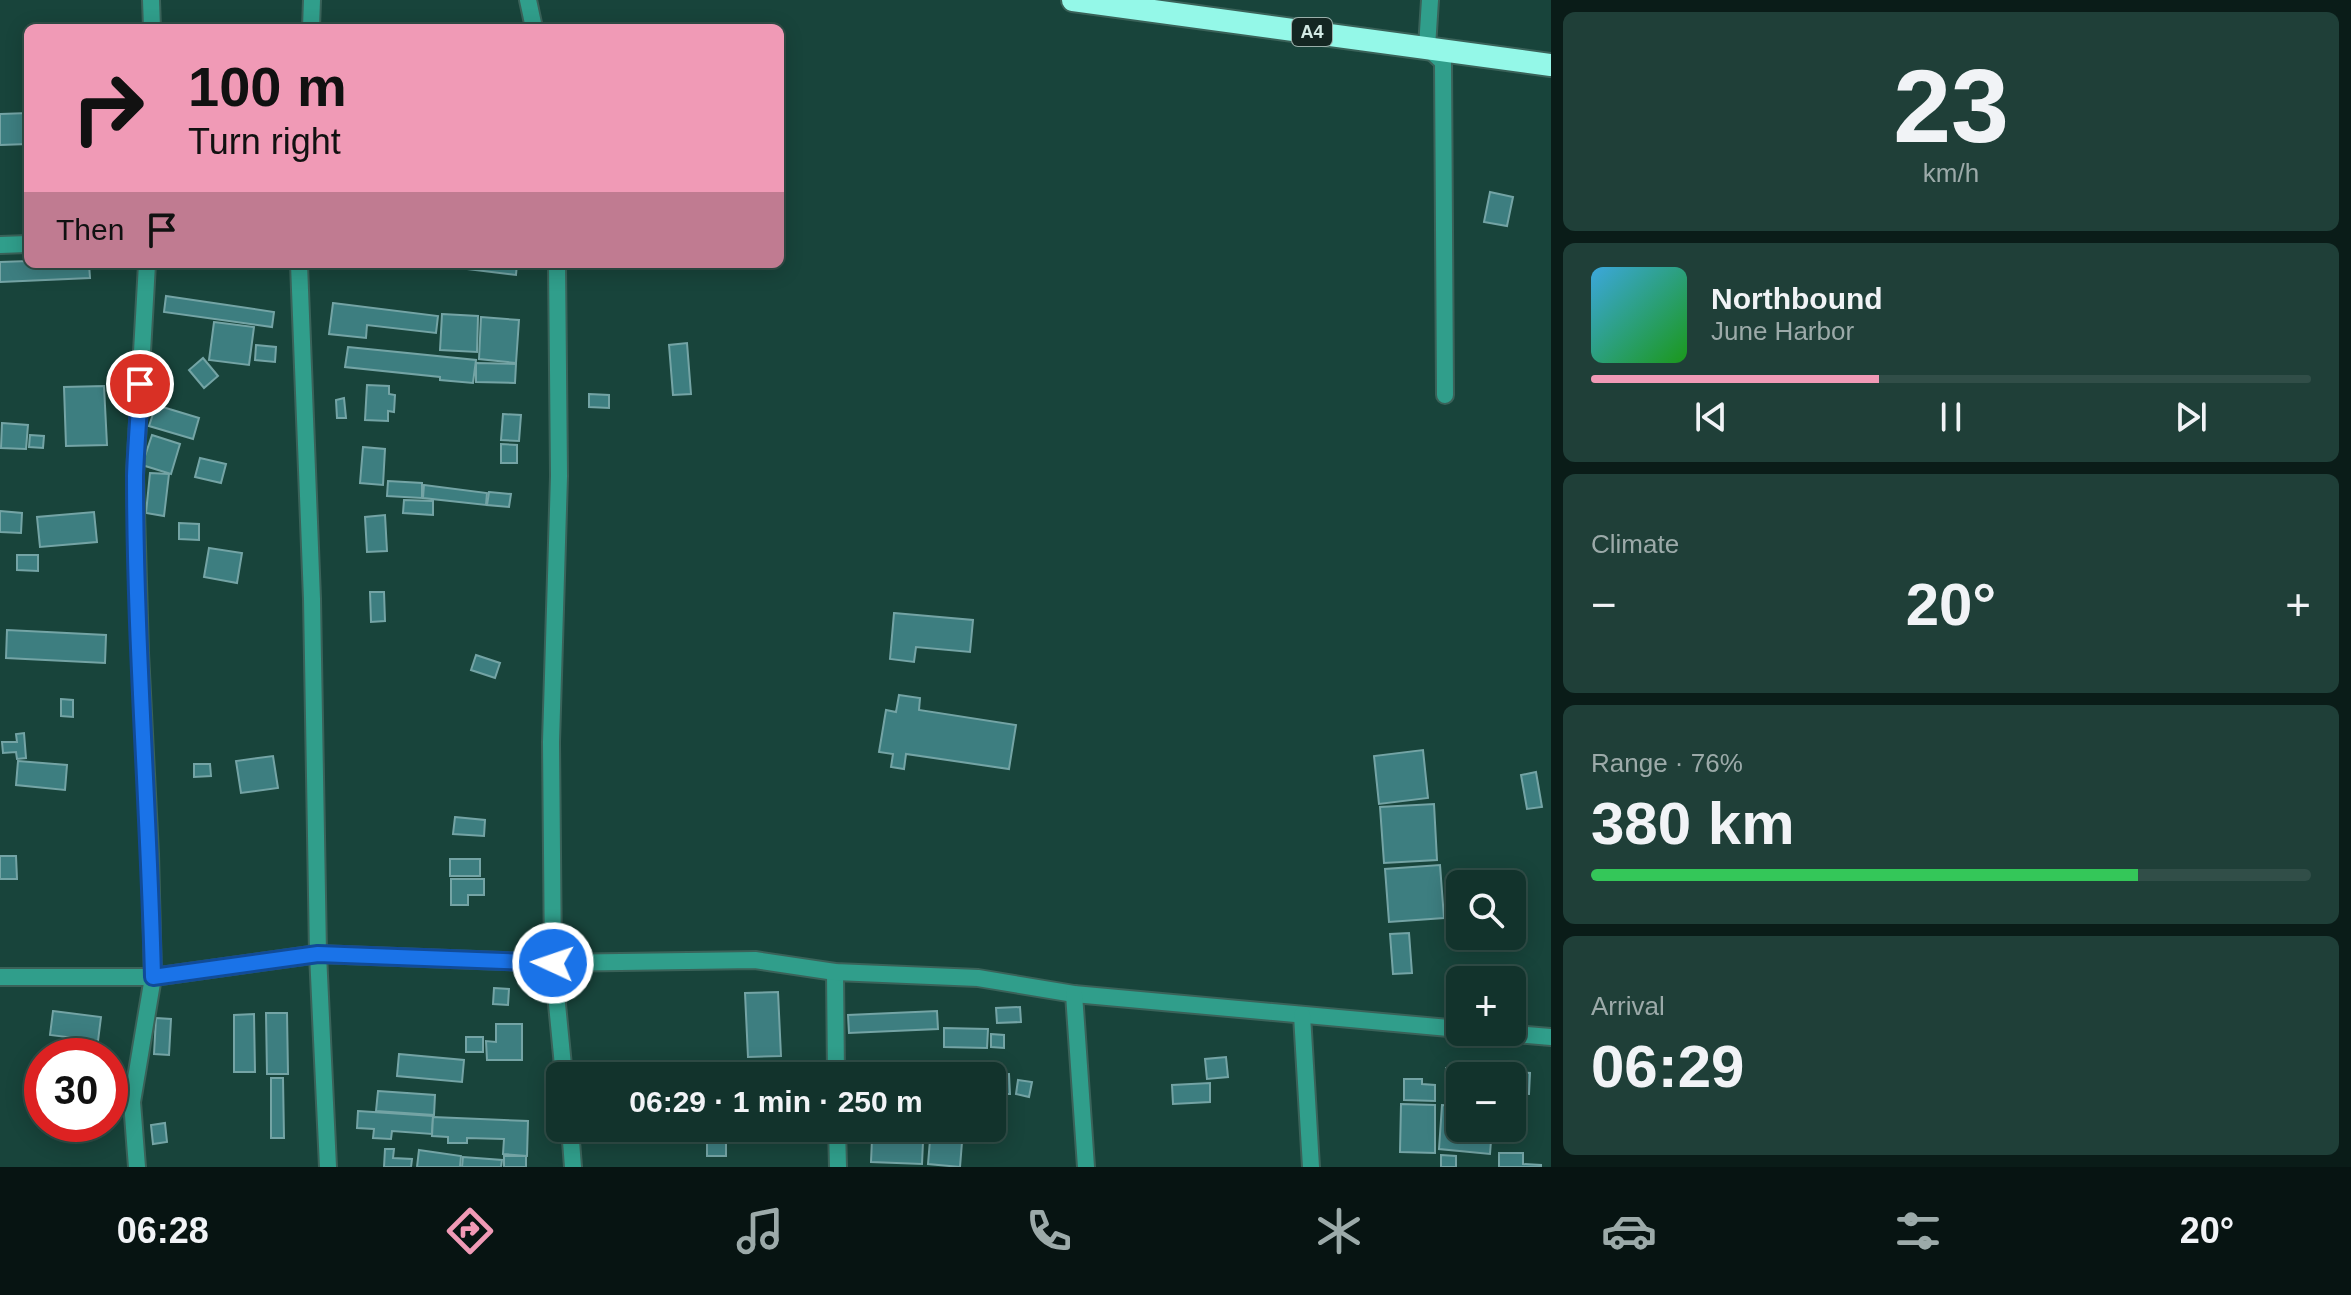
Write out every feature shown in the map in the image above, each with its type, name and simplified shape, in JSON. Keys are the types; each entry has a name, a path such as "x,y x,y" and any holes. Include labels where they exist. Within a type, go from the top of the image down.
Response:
{"highway":[{"name":"A4","path":"1073,0 1551,65"}],"street":[{"path":"151,0 152,24"},
{"path":"311,24 312,0"},
{"path":"528,0 533,24"},
{"path":"1430,0 1427,47 1443,62 1445,395"},
{"path":"0,245 24,244"},
{"path":"137,1167 132,1102 153,977 135,475 147,268"},
{"path":"299,268 312,599 318,954 328,1167"},
{"path":"557,268 559,476 551,742 553,963 563,1062"},
{"path":"0,977 153,977 318,954 553,963 755,960 835,972 978,978 1074,994 1446,1028"},
{"path":"835,972 836,1062"},
{"path":"1074,994 1086,1167"},
{"path":"1302,1015 1311,1167"},
{"path":"1526,1035 1551,1037"},
{"path":"571,1142 573,1167"},
{"path":"837,1142 838,1167"}],"building":[{"path":"24,113 24,144 0,145 0,114"},
{"path":"1490,192 1513,197 1507,226 1484,222"},
{"path":"24,261 24,268 89,268 90,278 0,282 0,262"},
{"path":"459,268 517,268 516,275"},
{"path":"166,296 274,312 272,327 164,312"},
{"path":"333,303 438,316 436,333 367,325 366,338 329,334"},
{"path":"442,314 478,316 477,352 440,350"},
{"path":"481,317 519,320 516,363 479,359"},
{"path":"214,322 254,327 249,365 209,360"},
{"path":"687,343 691,394 673,395 669,345"},
{"path":"256,345 276,347 275,362 255,360"},
{"path":"348,347 476,360 473,383 345,367"},
{"path":"203,358 218,376 204,388 189,370"},
{"path":"476,363 516,364 515,383 476,382"},
{"path":"367,385 389,386 389,394 395,395 394,412 388,411 388,421 365,420"},
{"path":"104,386 107,445 66,446 64,387"},
{"path":"589,394 609,395 609,408 589,407"},
{"path":"344,398 346,418 337,418 336,400"},
{"path":"156,405 199,418 193,439 149,426"},
{"path":"503,414 521,415 519,441 501,440"},
{"path":"2,423 28,425 26,449 1,448"},
{"path":"30,435 44,436 43,448 29,447"},
{"path":"152,435 180,444 171,474 142,465"},
{"path":"501,444 517,445 517,463 501,463"},
{"path":"363,447 385,449 383,485 360,483"},
{"path":"200,458 226,464 221,483 195,477"},
{"path":"150,473 169,474 164,516 146,513"},
{"path":"388,481 422,483 422,498 387,496"},
{"path":"424,485 487,493 486,505 423,498"},
{"path":"489,492 511,494 509,507 487,505"},
{"path":"404,500 433,501 433,515 403,513"},
{"path":"0,511 22,513 21,533 0,532"},
{"path":"94,512 97,542 40,547 37,517"},
{"path":"385,515 387,551 367,552 365,517"},
{"path":"179,523 199,524 199,540 179,539"},
{"path":"209,548 242,553 237,583 204,577"},
{"path":"17,555 38,555 38,571 17,570"},
{"path":"370,592 384,592 385,621 371,622"},
{"path":"894,613 973,620 970,652 916,647 914,662 890,659"},
{"path":"7,630 106,635 105,663 6,658"},
{"path":"476,655 500,663 495,678 471,670"},
{"path":"899,695 920,698 919,710 1016,725 1009,769 906,754 904,769 891,767 893,754 879,752 886,710 896,712"},
{"path":"61,699 73,700 73,717 61,716"},
{"path":"24,733 26,758 17,759 16,752 3,753 2,742 17,742 16,734"},
{"path":"1423,750 1428,798 1379,804 1374,756"},
{"path":"273,756 278,788 241,793 236,761"},
{"path":"18,761 67,765 65,790 16,785"},
{"path":"194,764 210,764 211,776 194,777"},
{"path":"1536,772 1542,807 1527,809 1521,775"},
{"path":"1434,804 1437,860 1384,863 1380,807"},
{"path":"455,817 485,820 484,836 453,834"},
{"path":"0,856 16,856 17,879 0,879"},
{"path":"450,859 480,859 480,876 450,876"},
{"path":"1440,865 1444,918 1389,922 1385,869"},
{"path":"451,879 484,879 484,895 468,895 468,905 451,905"},
{"path":"1409,933 1412,973 1393,974 1390,934"},
{"path":"494,988 509,989 508,1005 493,1004"},
{"path":"778,992 781,1056 748,1057 745,993"},
{"path":"1020,1007 1021,1022 997,1023 996,1008"},
{"path":"53,1011 101,1017 98,1038 50,1035"},
{"path":"937,1011 938,1029 849,1033 848,1015"},
{"path":"266,1013 287,1013 288,1074 267,1074"},
{"path":"254,1014 255,1072 234,1072 234,1015"},
{"path":"156,1018 171,1019 169,1055 154,1054"},
{"path":"496,1024 522,1024 522,1060 487,1060 486,1041 496,1042"},
{"path":"944,1028 988,1029 987,1048 944,1047"},
{"path":"991,1034 1004,1035 1004,1048 991,1047"},
{"path":"466,1037 483,1037 483,1052 466,1052"},
{"path":"399,1054 464,1060 462,1082 397,1076"},
{"path":"1226,1057 1228,1077 1207,1079 1205,1059"},
{"path":"1526,1073 1530,1073 1529,1094 1526,1094"},
{"path":"1006,1074 1009,1074 1010,1094 1006,1094"},
{"path":"271,1078 283,1078 284,1138 271,1138"},
{"path":"1404,1079 1422,1079 1422,1084 1435,1085 1435,1101 1404,1100"},
{"path":"1018,1080 1032,1082 1029,1097 1016,1094"},
{"path":"1210,1083 1210,1102 1173,1104 1172,1085"},
{"path":"378,1091 435,1095 434,1115 376,1111"},
{"path":"1401,1104 1435,1105 1435,1153 1400,1152"},
{"path":"1442,1105 1446,1105 1446,1142 1491,1142 1490,1154 1439,1149"},
{"path":"358,1111 433,1116 432,1134 392,1131 391,1139 373,1138 374,1129 357,1128"},
{"path":"433,1117 528,1121 527,1156 503,1154 504,1139 467,1138 467,1143 448,1143 448,1137 432,1136"},
{"path":"165,1123 167,1142 153,1144 151,1125"},
{"path":"707,1142 726,1142 726,1156 707,1156"},
{"path":"872,1142 923,1142 922,1164 871,1162"},
{"path":"930,1142 962,1142 960,1167 928,1164"},
{"path":"385,1149 394,1149 393,1158 412,1159 411,1167 384,1167"},
{"path":"419,1150 461,1156 460,1167 417,1167"},
{"path":"1499,1153 1523,1153 1523,1164 1541,1167 1499,1167"},
{"path":"1441,1155 1456,1156 1456,1167 1441,1167"},
{"path":"504,1156 526,1156 526,1167 504,1167"},
{"path":"463,1157 502,1160 501,1167 462,1167"}],"route":[{"path":"140,384 135,475 153,977 318,954 553,963"}]}
